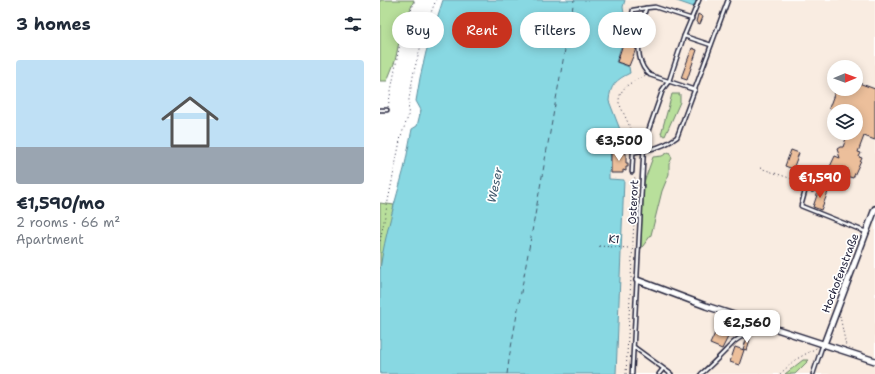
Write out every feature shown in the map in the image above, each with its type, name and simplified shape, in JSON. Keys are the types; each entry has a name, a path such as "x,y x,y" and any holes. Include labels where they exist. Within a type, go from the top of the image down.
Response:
{"street":[{"name":"Hochofenstraße","path":"824,344 875,209"},
{"path":"637,280 706,306 875,361"}],"lane":[{"name":"Osterort","path":"633,374 644,143 699,0"},
{"path":"632,172 633,153 668,144 677,137 728,0"},
{"path":"633,12 633,10 656,7 692,19"},
{"path":"645,12 646,8"},
{"path":"684,36 711,45"},
{"path":"639,48 642,63 648,74 695,90"},
{"path":"380,110 387,110"},
{"path":"820,170 812,190 806,186 801,206 867,232"},
{"path":"701,374 735,341 756,329 761,323"},
{"path":"813,374 824,344"},
{"path":"634,347 671,374"},
{"path":"659,374 663,369"}],"path":[{"path":"387,110 390,106 393,78 403,33 416,0"},
{"path":"380,241 401,136 408,117 409,99 414,71 428,20 436,0"},
{"path":"643,150 636,142 619,103 619,98 623,89 648,74"},
{"path":"760,168 806,186"},
{"path":"626,374 636,182 632,172"},
{"name":"K1","path":"599,246 629,248"},
{"path":"837,308 846,348"},
{"path":"780,374 795,360 824,344"}],"shaded area":[{"path":"625,0 674,0 693,7 697,0 875,0 875,374 616,374 624,180 609,179 611,151 626,150 626,145 609,101 610,93 615,83 630,73 629,67 616,62 621,48 656,48 656,12 624,12 623,7"}],"green space":[{"path":"380,0 414,0 409,12 392,12 392,48 398,48 395,61 387,81 380,81"},
{"path":"672,94 680,94 680,102 665,136 661,134"},
{"path":"669,152 672,158 669,164 669,174 662,191 651,235 640,250 644,182 653,157 662,156"},
{"path":"380,203 394,205 380,269"},
{"path":"803,360 809,360 795,374 785,374"}],"water":[{"name":"Weser","path":"443,0 625,0 623,7 624,12 598,12 598,48 621,48 616,62 629,67 630,73 617,81 612,87 609,101 626,145 626,150 613,150 613,152 611,152 611,170 609,171 609,179 624,180 616,374 380,374 380,269 382,256 390,219 404,169 412,129 417,126 421,110 416,101 426,52 427,48 444,48 444,12 439,12"},
{"path":"674,0 697,0 694,7"}],"building":[{"path":"698,14 703,17 700,24 696,22"},
{"path":"622,48 636,48 629,66 617,62"},
{"path":"692,48 697,50 687,80 681,78"},
{"path":"863,85 875,89 875,140 864,136 863,139 863,104 830,104 833,96 863,96"},
{"path":"846,140 862,140 858,152 861,153 859,157 862,158 853,178 828,171 835,156 840,158 837,149 843,147"},
{"path":"613,150 624,150 624,153 626,153 626,163 628,163 628,167 626,167 626,171 623,170 623,173 611,173 611,151 613,152"},
{"path":"791,150 799,153 793,169 785,166"},
{"path":"819,189 828,192 821,210 813,207"},
{"path":"716,331 728,337 722,349 710,344"},
{"path":"747,338 750,339 747,350 743,349"},
{"path":"735,347 744,350 739,365 730,362"}],"ferry route":[{"path":"507,374 574,0"}]}
